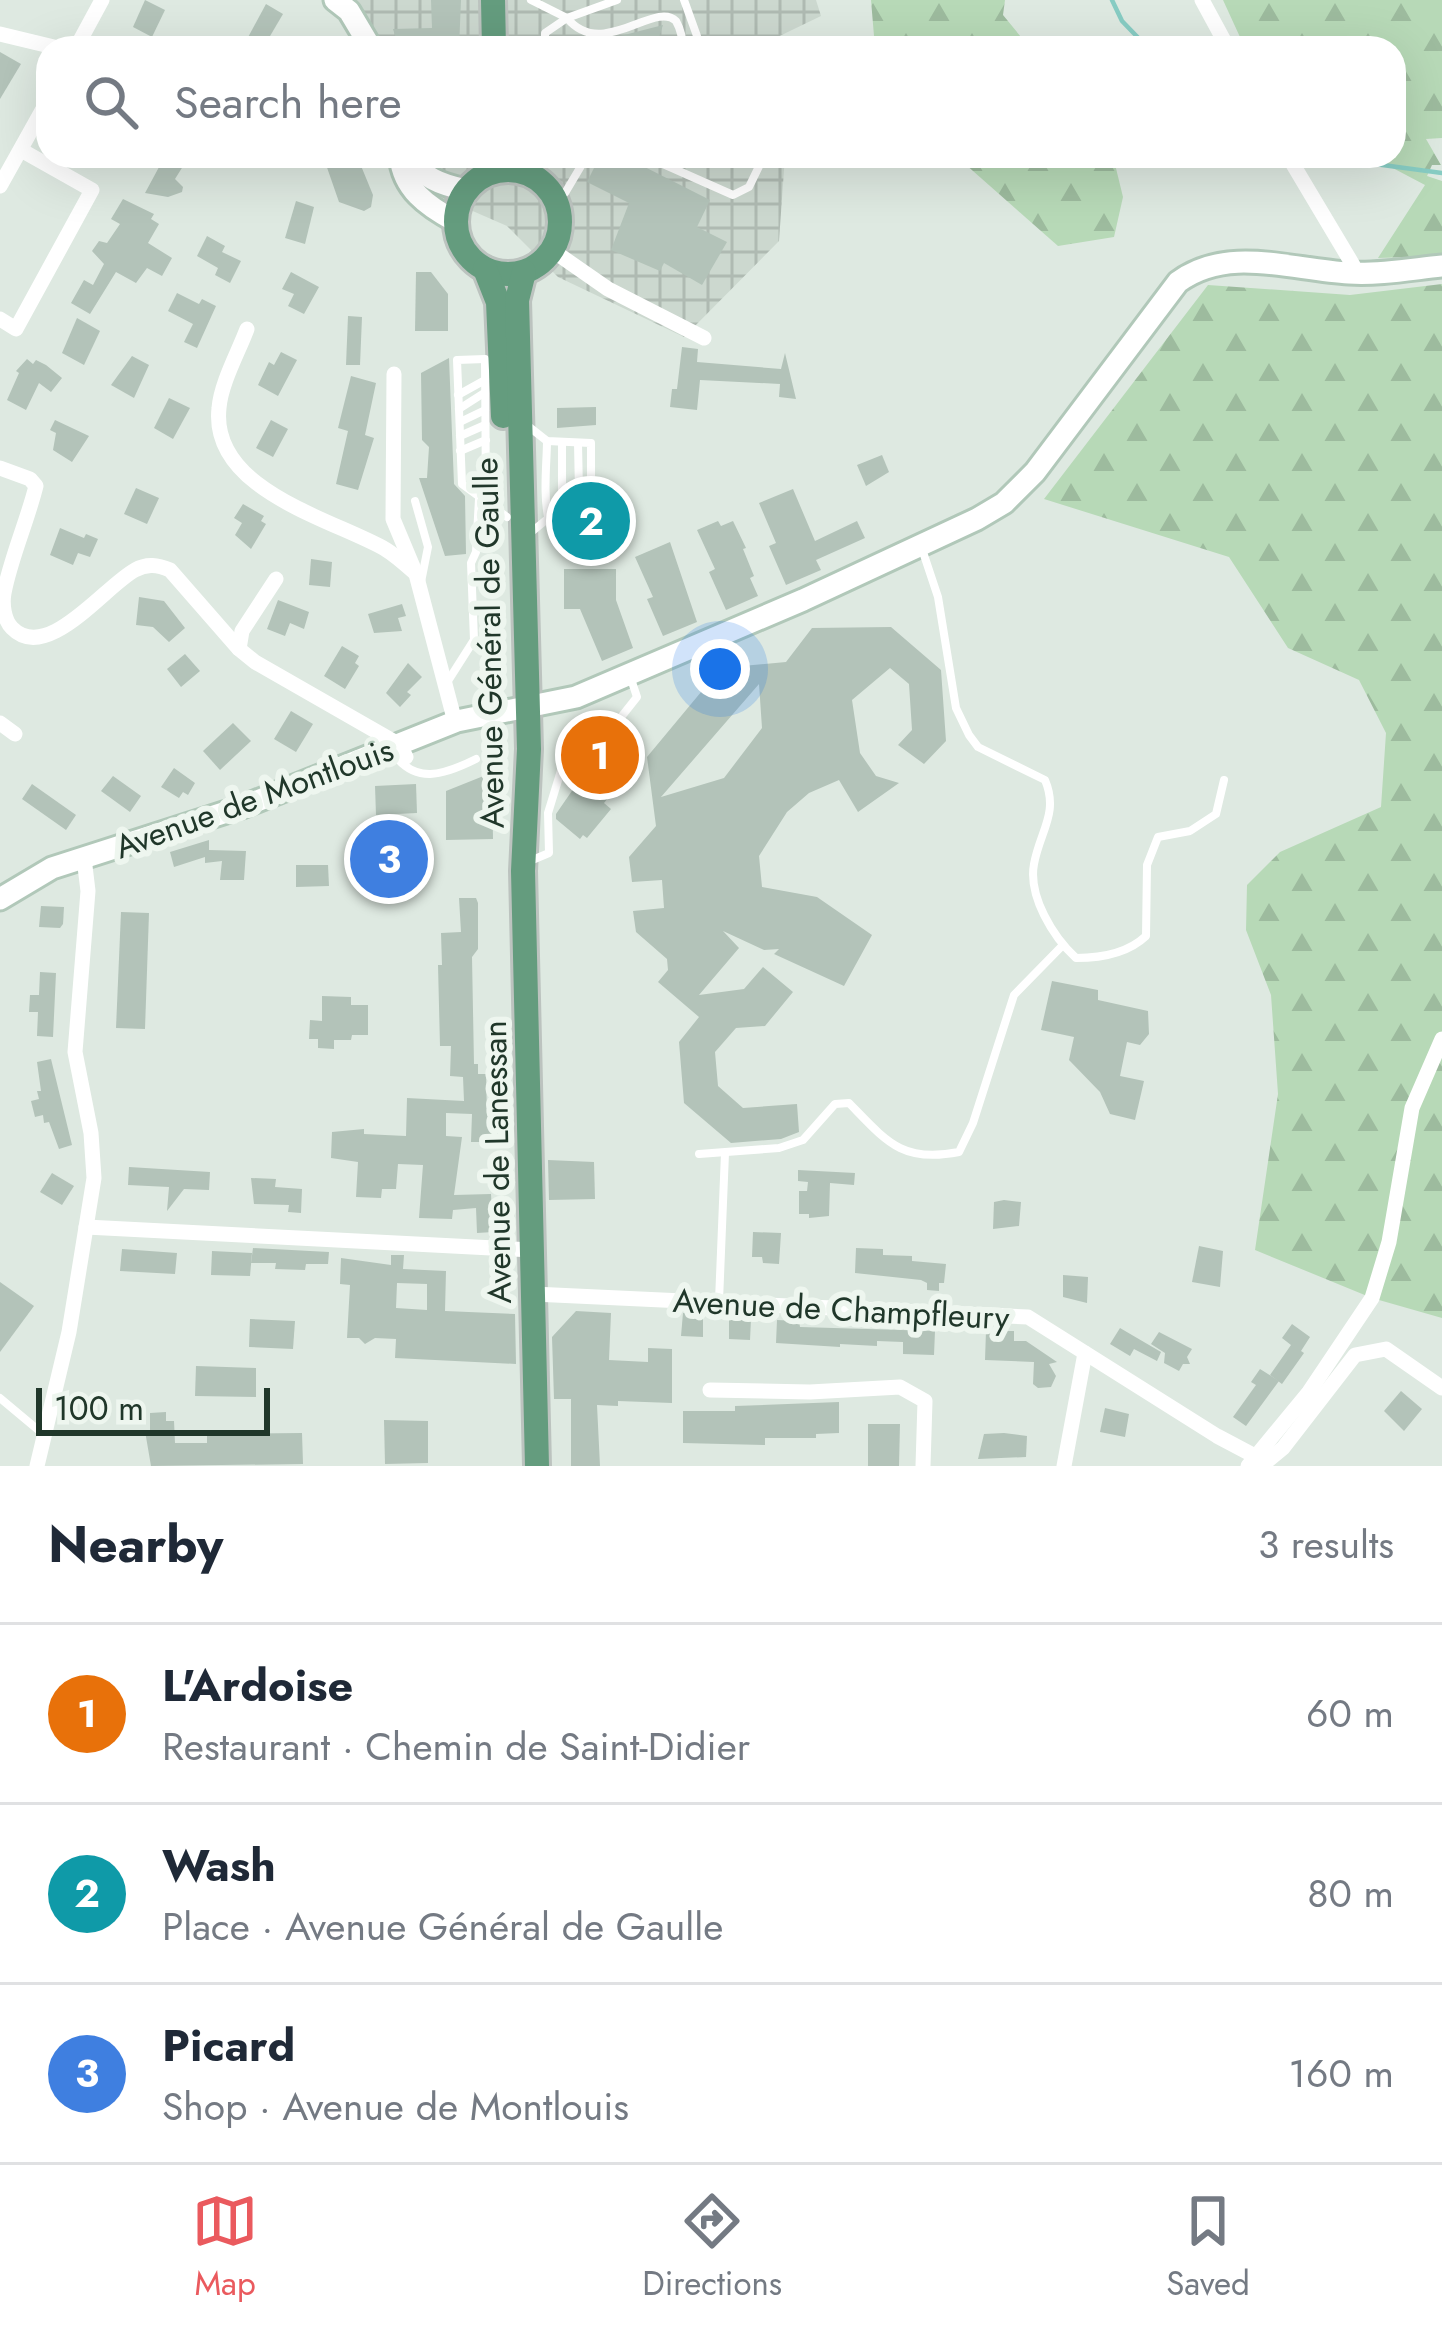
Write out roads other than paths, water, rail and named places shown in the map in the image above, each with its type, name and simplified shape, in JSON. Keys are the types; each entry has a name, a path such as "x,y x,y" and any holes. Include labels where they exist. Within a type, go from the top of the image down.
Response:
{"main road":[{"path":"493,0 494,36"},
{"path":"508,0 509,36"},
{"path":"489,168 466,190 455,221 463,250 485,269 498,273 524,272 552,250 560,224 554,196 526,168"},
{"name":"Avenue Général de Gaulle","path":"485,269 498,302 492,353 491,506 519,693 523,860"},
{"name":"Avenue Général de Gaulle","path":"523,860 515,750 523,538 517,300 524,272"},
{"name":"Avenue de Lanessan","path":"523,860 537,1466"}],"street":[{"path":"82,36 102,0"},
{"path":"1202,0 1222,36"},
{"path":"347,4 364,36"},
{"path":"0,34 36,43"},
{"path":"0,186 36,122"},
{"path":"21,150 36,158"},
{"path":"0,320 16,328 92,190 53,168"},
{"path":"402,168 402,176 420,198 455,221"},
{"path":"415,168 442,186 466,190"},
{"path":"1295,168 1354,274 1442,266"},
{"path":"552,250 608,289 704,338"},
{"name":"Avenue de Montlouis","path":"0,899 27,879 399,750 519,693 576,697 921,547 1004,503 1035,472 1178,282 1198,267 1244,262 1354,274"},
{"path":"247,329 218,409 226,447 247,475 271,494 388,550 418,582"},
{"path":"394,374 393,519 418,582 455,722"},
{"path":"0,468 36,486 3,597 6,620 26,637"},
{"path":"0,640 13,635 47,636 136,569 156,564 170,570 239,650 399,750"},
{"path":"239,650 242,631 276,579"},
{"path":"0,723 15,734"},
{"path":"37,1466 68,1332 94,1154 75,1052 88,891 84,858"},
{"path":"1251,1462 1309,1392 1372,1298 1389,1242 1412,1108 1442,1040"},
{"path":"86,1227 532,1250"},
{"name":"Avenue de Champfleury","path":"533,1294 1028,1317 1251,1462"},
{"path":"1251,1462 1266,1462 1282,1448 1355,1355 1386,1349 1442,1388"},
{"path":"1064,1466 1085,1353"},
{"path":"710,1390 900,1388 925,1401 922,1466"}],"lane":[{"path":"531,0 583,32 596,33 664,9 674,15 682,36"},
{"path":"545,36 567,18 617,0"},
{"path":"684,0 697,36"},
{"path":"554,196 565,193 580,168"},
{"path":"673,168 733,195 749,187 758,168"},
{"path":"446,685 474,640 471,563 491,506 485,380 492,353 457,360 461,484 491,506"},
{"path":"458,395 485,380"},
{"path":"459,409 485,393"},
{"path":"459,422 485,410"},
{"path":"519,418 547,441 591,443 591,508"},
{"path":"460,436 485,424"},
{"path":"460,451 486,440"},
{"path":"547,441 547,521 566,549 585,550 591,534"},
{"path":"562,442 562,508"},
{"path":"578,443 579,493"},
{"path":"523,538 591,483"},
{"path":"415,501 428,548 418,582"},
{"path":"921,547 938,597 956,708 969,735 978,747 1046,781 1053,800 1033,868 1040,902 1061,946 1076,958 1097,958 1134,947 1146,936 1147,866 1158,837 1190,831 1216,814 1224,780"},
{"path":"523,860 549,853 548,813 563,764 595,719 606,719 614,726 637,697 629,674"},
{"path":"399,750 397,760 420,775 444,775 476,759"},
{"path":"699,1154 779,1148 803,1139 835,1104 849,1103 896,1149 934,1156 959,1152 973,1123 1014,995 1061,946"},
{"path":"718,1304 725,1153"},
{"path":"0,1398 43,1433"}],"waterway":[{"path":"1112,0 1136,36"},
{"path":"1405,168 1442,173"}],"place":[{"name":"Wash","path":"591,521"},
{"name":"L'Ardoise","path":"600,755"},
{"name":"Picard","path":"389,859"}]}
